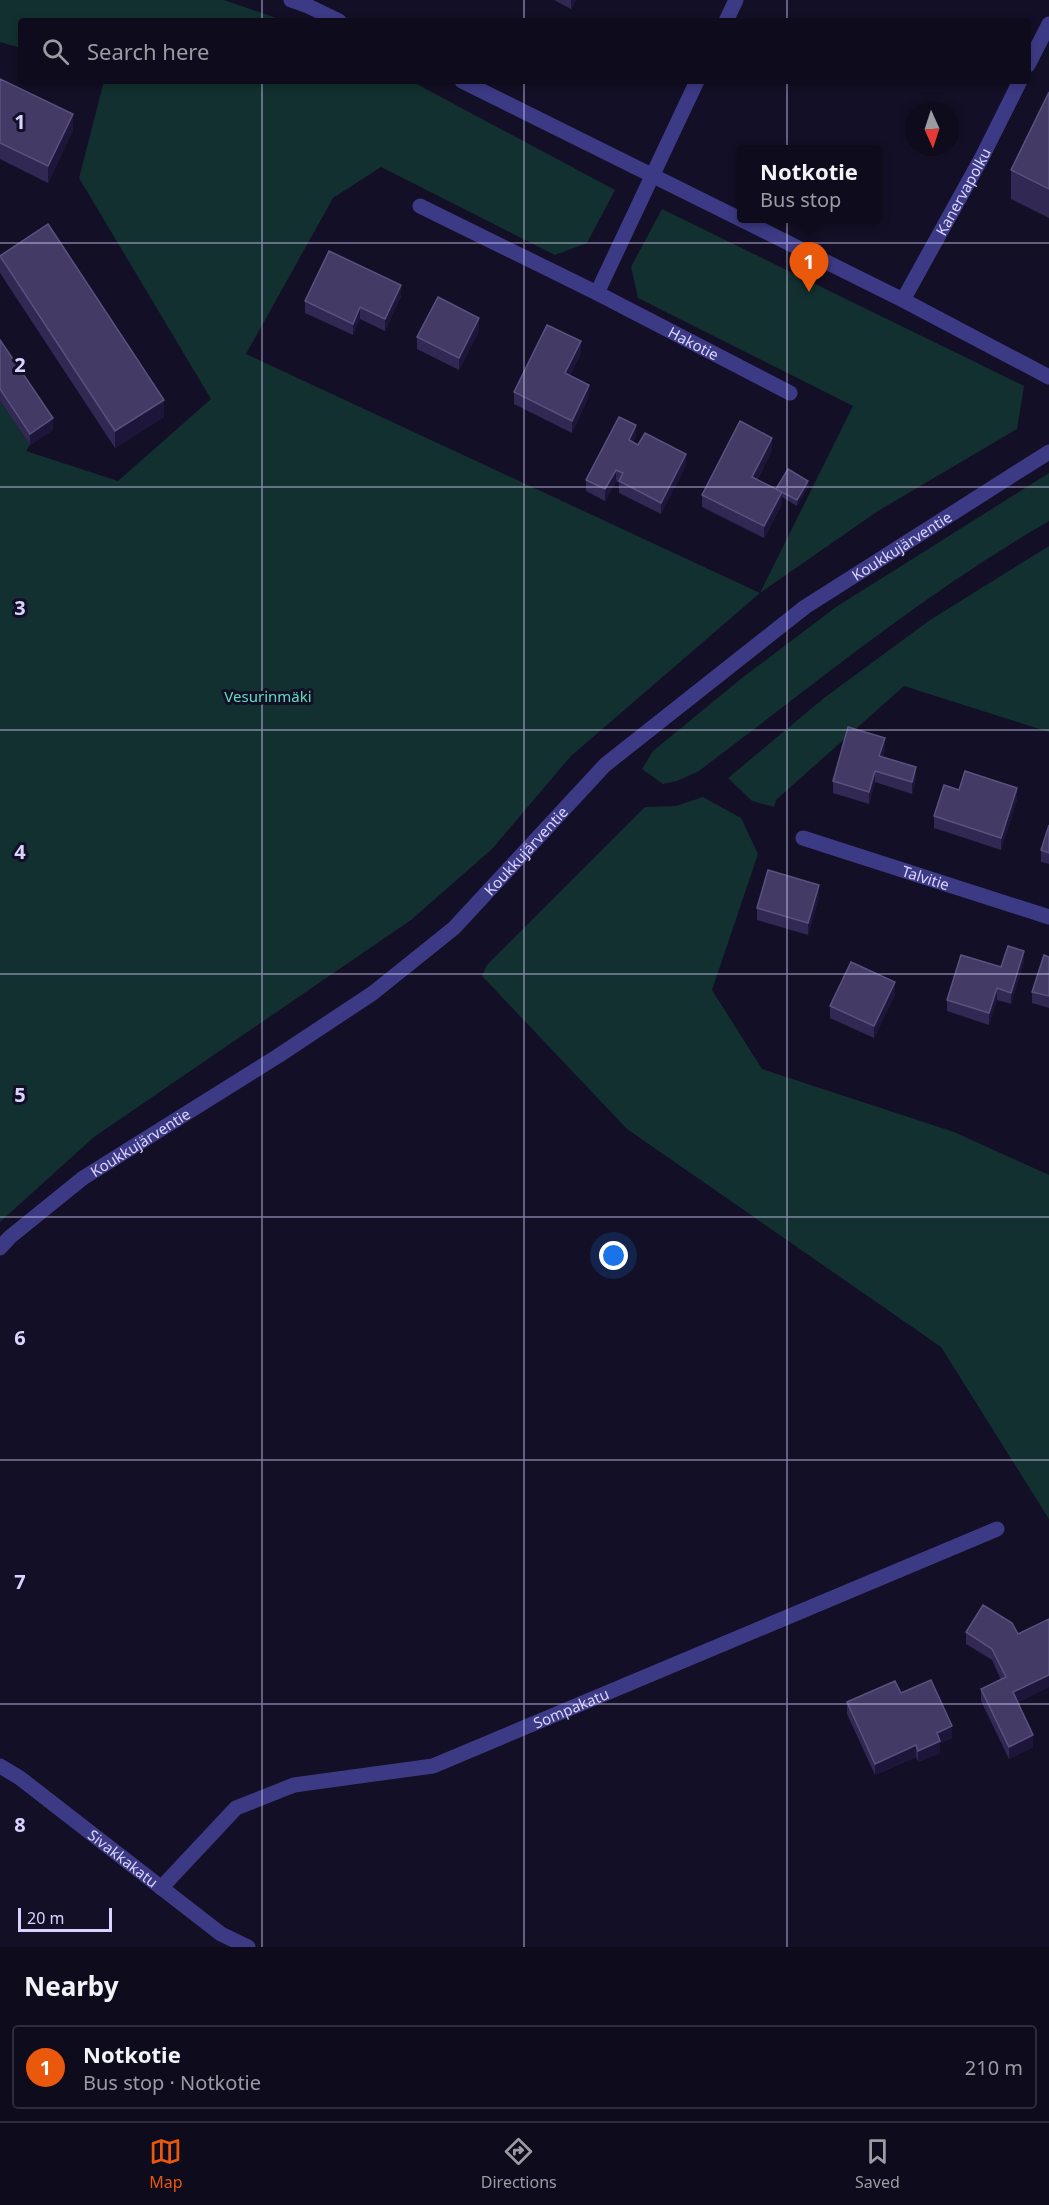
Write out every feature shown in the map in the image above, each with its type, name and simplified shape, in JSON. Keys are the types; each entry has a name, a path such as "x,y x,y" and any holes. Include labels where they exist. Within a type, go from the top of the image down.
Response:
{"street":[{"path":"291,0 333,18"},
{"path":"727,18 736,0"},
{"path":"1031,59 1049,24"},
{"path":"468,84 737,217"},
{"path":"597,293 651,174 696,84"},
{"name":"Kanervapolku","path":"903,300 981,159 1018,84"},
{"name":"Hakotie","path":"420,206 597,293 790,393"},
{"path":"749,223 903,300 1049,377"},
{"name":"Koukkujärventie","path":"0,1248 10,1237 83,1178 278,1056 373,993 454,928 605,765 805,607 1049,452"},
{"name":"Talvitie","path":"802,838 1049,917"},
{"name":"Sompakatu","path":"161,1888 236,1808 294,1785 433,1766 997,1529"},
{"name":"Sivakkakatu","path":"0,1766 20,1778 221,1934 248,1947"}],"green space":[{"path":"0,0 224,0 276,18 18,18 18,47 0,42"},
{"name":"Vesurinmäki","path":"103,84 417,84 615,190 587,243 555,255 381,167 333,198 246,354 760,593 571,756 492,849 411,920 94,1137 0,1222 0,401 30,445 26,451 118,481 211,399 79,178"},
{"path":"662,209 1024,386 1017,429 878,511 760,593 853,406 638,298 631,267"},
{"path":"1049,473 1049,521 958,578 914,609 699,771 677,781 663,784 642,769 653,751 742,678 836,607"},
{"path":"1049,546 1049,732 904,686 776,800 774,807 752,801 728,778 824,698 930,620"},
{"path":"703,797 741,818 758,854 712,990 762,1069 954,1132 1049,1175 1049,1519 941,1347 627,1129 482,976 487,965 645,807 676,806"}],"building":[{"path":"0,79 73,114 48,166 0,143"},
{"path":"1049,92 1049,189 1011,170"},
{"path":"48,224 164,400 115,431 0,256"},
{"path":"329,251 401,285 385,319 360,307 353,324 305,301"},
{"path":"438,297 479,318 459,358 417,337"},
{"path":"547,325 581,341 565,373 589,385 572,421 514,392"},
{"path":"0,340 53,418 30,434 0,389"},
{"path":"619,417 636,425 629,440 638,445 645,433 686,454 661,503 619,481 623,473 616,470 605,489 586,480"},
{"path":"740,421 772,438 752,477 782,492 764,526 702,495"},
{"path":"788,469 808,481 797,500 776,489"},
{"path":"848,727 885,738 879,756 916,767 912,782 875,771 869,792 833,781"},
{"path":"965,771 1017,788 1001,838 934,816 944,785 959,790"},
{"path":"1049,825 1049,853 1041,850"},
{"path":"768,870 819,885 808,923 757,908"},
{"path":"1008,946 1024,951 1011,993 997,988 989,1013 947,1000 961,955 1001,967"},
{"path":"1044,955 1049,957 1049,996 1032,992"},
{"path":"851,962 895,982 874,1026 830,1006"},
{"path":"983,1605 1012,1623 1018,1634 1049,1619 1049,1675 1013,1692 1033,1735 1009,1747 981,1689 1006,1677 992,1649 966,1632"},
{"path":"931,1680 952,1726 937,1733 940,1741 918,1751 916,1745 875,1764 847,1702 895,1681 901,1693"}],"place":[{"name":"Notkotie","path":"809,292"}]}
